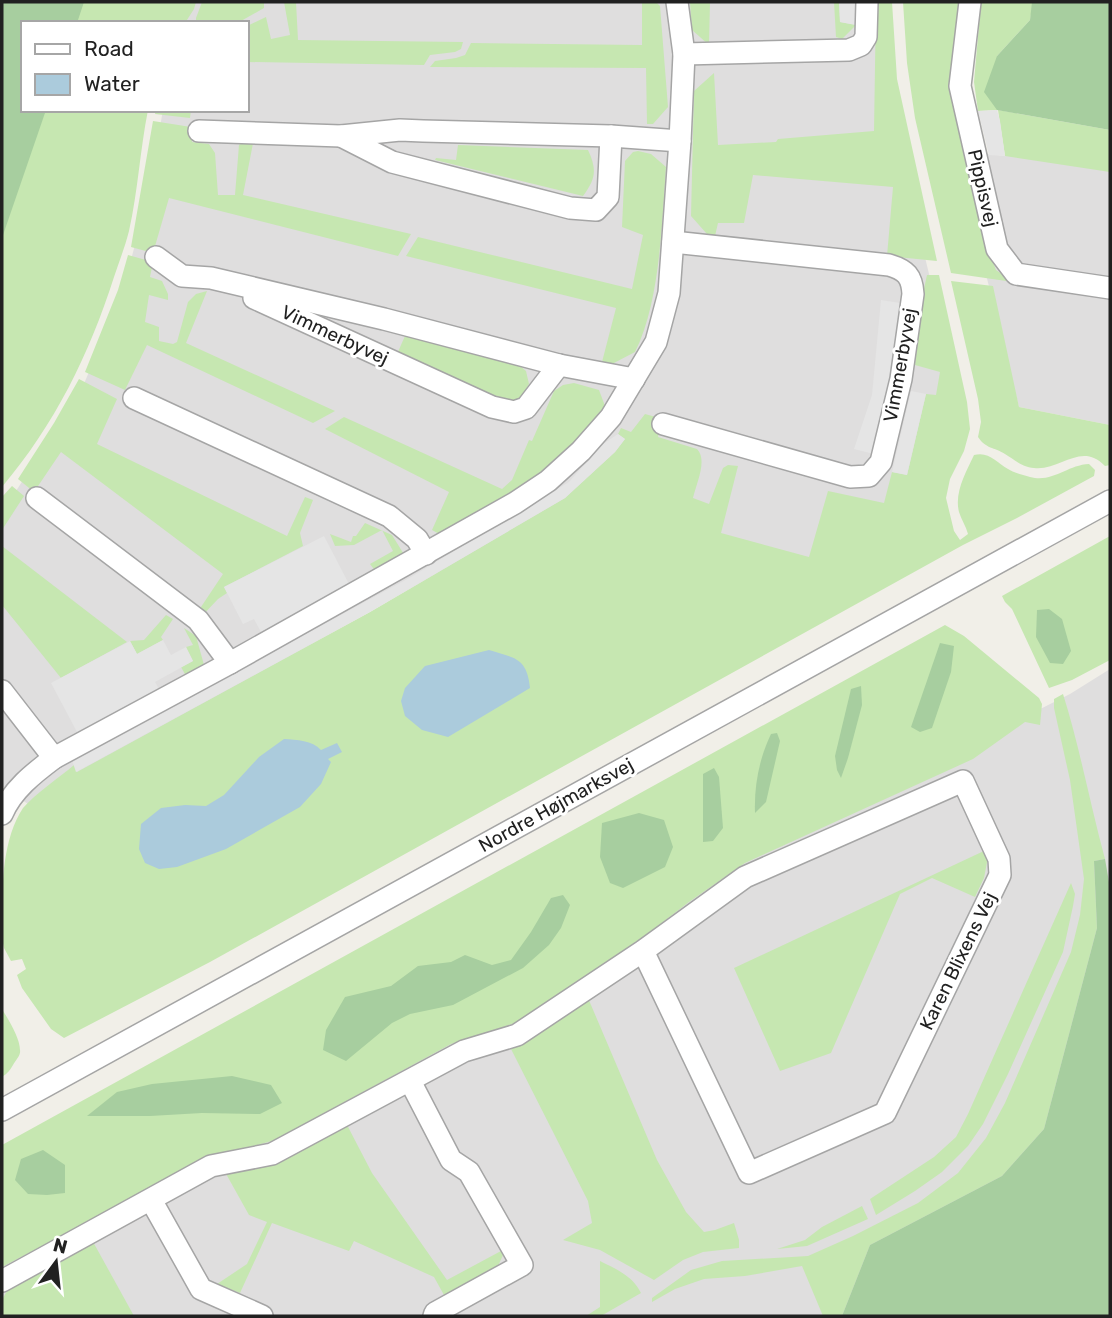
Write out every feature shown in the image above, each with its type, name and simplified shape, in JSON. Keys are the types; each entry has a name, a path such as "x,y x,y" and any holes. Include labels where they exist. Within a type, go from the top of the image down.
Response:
{"street":[{"path":"2,814 7,801 34,773 54,758 515,503 548,481 581,451 611,417 656,342 669,293 684,54 677,2"},
{"path":"684,54 849,50 860,45 866,37 867,2"},
{"name":"Pippisvej","path":"970,2 960,86 997,249 1016,274 1110,288"},
{"path":"199,131 341,136 400,130 611,136 680,141"},
{"path":"341,136 392,162 570,208 596,210 608,197 611,136"},
{"name":"Vimmerbyvej","path":"663,424 850,477 870,476 881,462 901,379 913,295 913,284 908,275 889,265 673,242"},
{"name":"Vimmerbyvej","path":"156,257 182,276 211,278 376,317 559,365 634,380"},
{"name":"Vimmerbyvej","path":"211,278 492,407 514,412 526,408 559,365"},
{"path":"134,398 389,516 417,539 426,554"},
{"path":"37,498 198,620 230,663"},
{"name":"Nordre Højmarksvej","path":"2,1110 1110,501"},
{"path":"2,691 54,758"},
{"name":"Karen Blixens Vej","path":"2,1281 211,1166 272,1154 464,1051 517,1035 643,951 745,877 963,781 999,859 1000,875 885,1113 749,1173 643,951"},
{"path":"410,1081 451,1160 469,1172 522,1265 434,1316"},
{"path":"151,1200 201,1289 262,1316"}],"shaded area":[{"path":"183,2 883,2 890,110 963,417 884,529 731,619 569,499 28,804 2,786 2,513 83,386 121,297 147,200 163,112 248,112 248,21 179,21"},
{"path":"839,2 856,2 856,25 840,22"},
{"path":"997,110 1005,156 989,155 978,111"},
{"path":"955,150 1005,156 1110,152 1110,425 1019,407"},
{"path":"881,300 900,303 887,398 874,454 854,449 872,395"},
{"path":"911,391 926,394 907,475 892,472"},
{"path":"618,434 625,439 615,452 565,498 370,612 76,772 72,760 411,577 569,482 603,444"},
{"path":"324,536 350,586 261,632 254,619 243,624 224,587"},
{"path":"163,640 171,655 186,647 193,661 155,682 159,689 77,732 51,683 130,641 137,654"},
{"path":"1110,669 1110,1316 2,1316 2,1258 743,859 1070,694"}],"green space":[{"path":"2,2 196,2 186,21 21,21 21,112 148,112 129,231 104,306 82,361 54,413 2,487"},
{"path":"2,2 84,2 78,21 21,21 21,112 45,112 2,238"},
{"path":"202,2 264,2 264,8 241,21 196,21"},
{"path":"284,2 296,2 298,40 463,42 461,49 455,52 430,55 424,65 248,62 248,26 266,17 271,39 290,35"},
{"path":"642,2 656,2 660,6 668,107 653,124 647,124 646,68 430,67 435,61 465,55 471,43 642,45"},
{"path":"690,2 710,2 709,45 692,30"},
{"path":"834,2 839,2 840,22 856,25 842,39 836,37"},
{"path":"876,2 892,2 897,79 937,261 887,256 893,187 753,175 744,223 718,223 715,236 707,234 691,216 694,91 714,73 718,145 776,142 778,139 874,131"},
{"path":"903,2 961,2 988,249 996,270 1013,282 951,273 915,118 907,63"},
{"path":"981,2 1033,3 1030,20 997,56 998,110 978,111 974,82"},
{"path":"1032,2 1110,2 1110,130 997,110 984,92 997,56 1030,20"},
{"path":"998,110 1110,130 1110,172 1005,156"},
{"path":"156,112 191,112 190,118"},
{"path":"153,121 191,127 192,142 209,144 215,153 218,195 235,195 239,145 247,138 254,138 243,195 411,234 398,256 169,198 153,253 131,247"},
{"path":"458,145 588,150 594,168 593,179 583,196 435,160 456,160"},
{"path":"633,152 651,154 666,167 658,262 650,310 635,352 612,364 602,362 616,308 406,256 418,237 632,289 643,235 622,227 625,161"},
{"path":"128,255 153,262 150,277 162,281 168,294 168,300 149,295 145,322 159,327 159,341 173,344 177,342 188,302 196,294 207,291 186,343 335,411 313,423 147,345 125,390 85,372 118,290"},
{"path":"927,275 939,275 967,402 970,429 964,451 950,479 946,498 954,531 960,540 968,534 959,512 958,497 974,455 988,456 1010,470 1030,477 1046,478 1089,464 1095,470 1094,476 963,545 210,962 64,1038 51,1029 22,988 17,975 26,969 22,959 11,961 2,939 6,853 15,822 23,808 34,797 74,765 77,772 370,612 565,498 615,452 625,439 618,434 621,428 631,432 645,414 663,419 658,437 697,449 700,454 701,466 693,498 709,504 723,468 728,465 738,466 721,533 809,557 828,491 884,503 892,472 907,475 926,394 936,395 940,372 915,365"},
{"path":"951,281 993,286 1019,407 1110,425 1110,465 1105,466 1088,456 1079,456 1044,468 1030,467 981,441 978,437 981,422 978,399"},
{"path":"405,336 520,366 526,371 529,384 521,397 509,404 397,354"},
{"path":"79,379 117,399 97,444 287,536 305,497 313,500 300,533 303,546 224,587 227,593 201,617 197,613 223,574 61,452 34,492 18,479"},
{"path":"574,383 599,390 605,406 595,422 551,469 441,535 432,530 449,492 325,429 344,417 502,489 512,480 554,391 563,385"},
{"path":"12,486 24,496 2,530 2,497"},
{"path":"365,523 381,530 354,545 335,546 330,534 351,542"},
{"path":"382,531 392,535 405,556 376,572 370,564 393,551"},
{"path":"1110,536 1110,660 1072,680 1049,688 1012,609 1002,596"},
{"path":"2,546 127,642 61,678 2,605"},
{"path":"1049,609 1062,619 1071,651 1063,664 1050,663 1036,637 1037,610"},
{"path":"166,615 173,619 161,637 163,640 137,654 130,641 144,640"},
{"path":"945,625 964,636 1039,698 1042,704 1040,725 1025,722 973,759 745,863 646,935 518,1022 451,1044 275,1140 208,1159 2,1267 2,1145"},
{"path":"184,628 196,636 204,665 186,676 181,667 193,661 186,647 193,645"},
{"path":"940,643 954,646 951,672 932,728 920,732 911,727"},
{"path":"861,686 862,705 841,778 835,756 851,689"},
{"path":"1063,694 1105,859 1094,861 1097,928 1044,1129 1002,1176 870,1245 842,1316 823,1316 802,1266 745,1276 704,1279 675,1289 652,1302 652,1298 691,1270 722,1261 808,1256 853,1236 918,1203 958,1173 986,1138 1005,1103 1071,952 1080,915 1084,879 1070,780 1054,708 1054,699"},
{"path":"777,733 780,741 766,802 755,813 760,763 771,734"},
{"path":"714,768 719,777 723,828 713,841 703,842 703,774"},
{"path":"639,813 664,820 673,847 665,867 623,888 610,883 600,857 602,823"},
{"path":"986,850 989,852 984,878 975,897 932,878 900,894 831,1053 780,1071 734,968"},
{"path":"1105,859 1110,888 1110,1316 842,1316 870,1245 1002,1176 1044,1129 1097,928 1094,861"},
{"path":"1071,883 1075,894 1063,952 983,1124 968,1146 942,1172 876,1215 870,1199 934,1157 956,1137"},
{"path":"563,895 570,905 561,928 549,945 523,968 453,1005 410,1014 392,1023 346,1061 323,1050 326,1030 345,997 391,986 418,966 451,962 465,955 492,965 511,960 551,898"},
{"path":"588,998 657,1160 686,1212 704,1232 734,1223 739,1248 703,1252 683,1260 654,1280 600,1250 563,1240 592,1223 588,1201 511,1049 552,1019"},
{"path":"2,1009 16,1034 20,1052 10,1070 2,1077"},
{"path":"232,1076 271,1085 282,1103 260,1114 87,1116 117,1092 152,1084"},
{"path":"346,1123 372,1173 447,1280 501,1251 503,1255 498,1266 444,1295 434,1277 354,1241 349,1251 272,1223 240,1293 217,1284 247,1264 267,1222 249,1215 225,1172"},
{"path":"43,1150 65,1165 65,1193 28,1194 15,1180 21,1159"},
{"path":"862,1206 868,1219 807,1246 777,1249 805,1240 822,1227"},
{"path":"92,1240 134,1316 2,1316 2,1300 9,1287"},
{"path":"600,1261 629,1278 641,1293 601,1316 586,1316 600,1307"}],"water":[{"path":"489,650 506,655 523,665 530,688 448,737 422,730 405,716 401,701 405,688 425,666"},
{"path":"284,739 309,742 321,750 337,743 342,752 328,759 331,762 321,784 300,807 226,849 177,867 159,869 145,863 139,849 141,824 161,808 206,806 224,795 259,757"}]}
